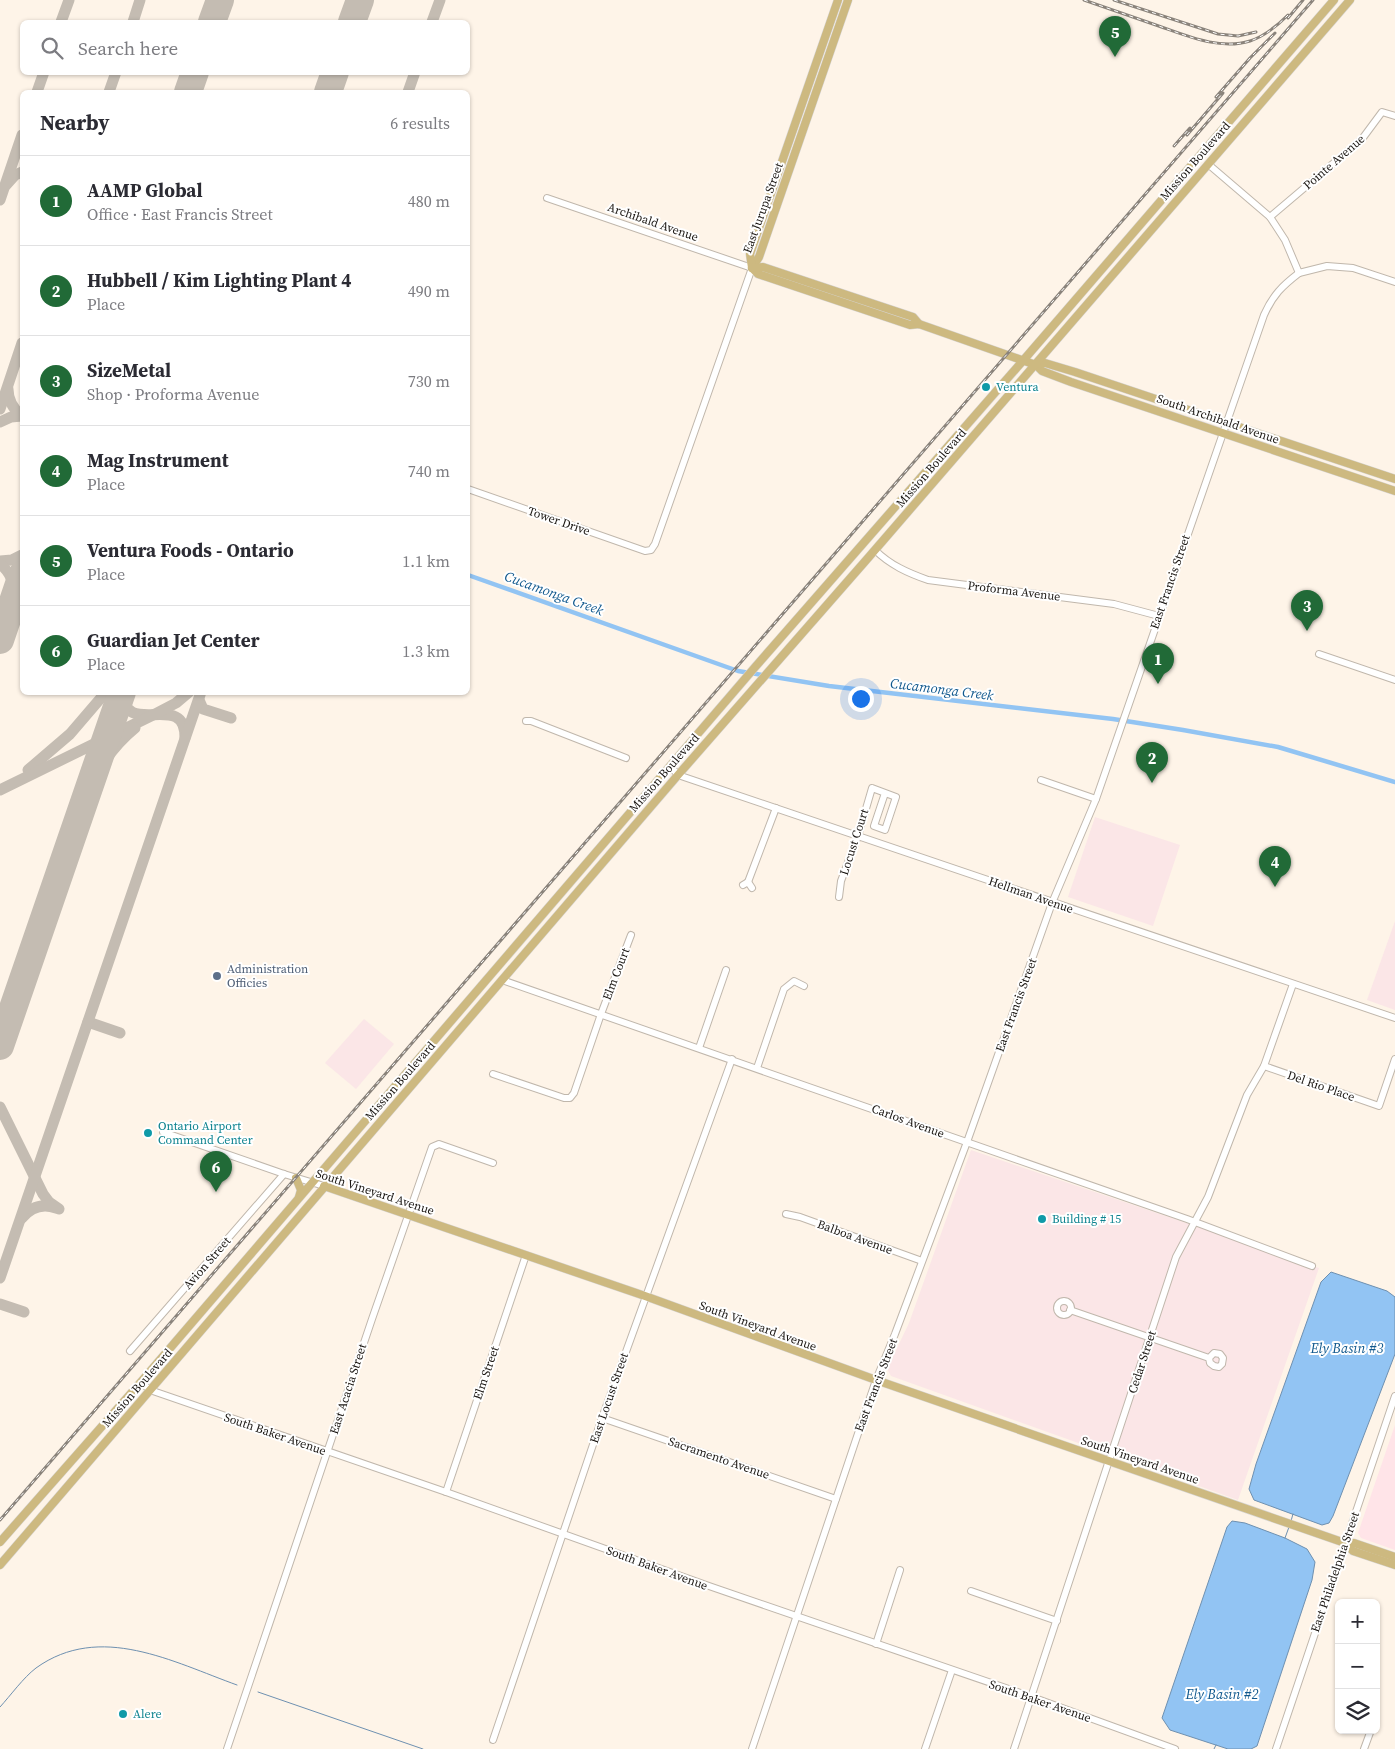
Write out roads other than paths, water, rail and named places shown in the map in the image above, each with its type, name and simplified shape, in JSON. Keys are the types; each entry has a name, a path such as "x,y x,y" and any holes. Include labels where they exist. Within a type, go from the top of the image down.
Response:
{"main road":[{"name":"East Jurupa Street","path":"752,268 750,254 838,0"},
{"name":"East Jurupa Street","path":"752,268 759,257 848,0"},
{"name":"Mission Boulevard","path":"0,1542 142,1382 756,666 1024,360 1334,0"},
{"name":"Mission Boulevard","path":"0,1565 678,774 1036,365 1350,0"},
{"name":"Archibald Avenue","path":"752,268 763,267 913,317 919,324"},
{"name":"Archibald Avenue","path":"752,268 758,274 910,325 919,324 1024,360"},
{"path":"801,288 805,286 822,287"},
{"path":"1051,346 1046,357 1054,366"},
{"path":"1002,385 1012,367 1007,354"},
{"name":"South Archibald Avenue","path":"1024,360 1036,365 1042,371 1064,379 1395,491"},
{"name":"South Archibald Avenue","path":"1036,365 1045,363 1395,479"},
{"path":"296,1178 301,1191 299,1198"},
{"name":"South Vineyard Avenue","path":"324,1186 645,1296 876,1380 1345,1543 1354,1543 1395,1557"},
{"name":"South Vineyard Avenue","path":"1345,1543 1353,1551 1395,1565"}],"street":[{"name":"Pointe Avenue","path":"1270,218 1362,139 1382,112 1395,116"},
{"path":"1208,164 1270,218 1285,240 1299,273 1327,266 1353,268 1395,282"},
{"name":"Archibald Avenue","path":"547,198 752,268"},
{"name":"Tower Drive","path":"470,490 645,551 651,550 655,544 752,268"},
{"name":"East Francis Street","path":"752,1749 876,1380 895,1334 966,1142 1052,903 1096,798 1264,315 1281,287 1299,273"},
{"name":"Proforma Avenue","path":"875,550 907,573 928,580 1114,604 1159,616"},
{"path":"1319,654 1395,680"},
{"path":"526,721 531,721 626,758"},
{"name":"Hellman Avenue","path":"671,767 678,774 776,808 1395,1018"},
{"path":"1042,780 1096,798"},
{"name":"Locust Court","path":"840,897 841,881 858,836 872,788 885,793"},
{"path":"885,793 896,797 885,830 874,826 885,793"},
{"path":"748,885 776,808"},
{"name":"Elm Court","path":"601,1014 630,935"},
{"path":"699,1048 726,970"},
{"name":"Carlos Avenue","path":"502,980 1194,1222 1312,1266"},
{"path":"757,1068 784,989 794,981 804,986"},
{"name":"Cedar Street","path":"1014,1749 1176,1258 1212,1189 1247,1095 1264,1066 1293,984"},
{"path":"493,1074 564,1098 570,1098 574,1093 601,1014"},
{"name":"East Locust Street","path":"493,1740 602,1418 732,1059"},
{"name":"Del Rio Place","path":"1264,1066 1379,1106 1395,1059"},
{"name":"South Vineyard Avenue","path":"163,1132 324,1186"},
{"name":"East Acacia Street","path":"227,1749 432,1147 439,1144 493,1163"},
{"name":"Avion Street","path":"130,1351 284,1174"},
{"name":"Balboa Avenue","path":"786,1214 800,1217 922,1261"},
{"name":"Elm Street","path":"446,1492 526,1255"},
{"path":"1070,1310 1209,1358"},
{"name":"South Baker Avenue","path":"142,1382 150,1390 446,1492 708,1586 1032,1697 1175,1749"},
{"name":"East Philadelphia Street","path":"1276,1749 1395,1396"},
{"name":"Sacramento Avenue","path":"602,1418 836,1499"},
{"path":"876,1644 900,1570"},
{"path":"971,1592 1057,1622"},
{"path":"925,1749 952,1670"},
{"path":"1364,1749 1370,1734"}],"water":[{"name":"Ely Basin #3","path":"1331,1272 1387,1291 1395,1297 1395,1354 1333,1516 1329,1523 1322,1525 1254,1500 1249,1489 1256,1464 1321,1282"},
{"name":"Ely Basin #2","path":"1232,1521 1245,1523 1285,1538 1307,1549 1315,1562 1312,1580 1257,1746 1251,1749 1228,1749 1170,1730 1162,1718 1227,1527"}],"waterway":[{"name":"Cucamonga Creek","path":"470,576 738,671 829,686 1113,719 1183,730 1278,747 1395,782"},
{"path":"1291,1521 1293,1514"},
{"path":"1285,1538 1289,1527"},
{"path":"0,1707 36,1668 60,1655 85,1648 111,1647 162,1657 237,1685"},
{"path":"258,1692 423,1749"},
{"path":"1214,1749 1216,1745"}],"railway":[{"path":"1084,0 1188,36 1213,43 1226,44 1238,44 1255,39 1280,23 1288,15"},
{"path":"1114,0 1218,34 1238,36 1256,32"},
{"path":"1288,18 1303,0"},
{"path":"0,1520 1313,0"},
{"path":"1216,97 1275,33"},
{"path":"1187,135 1223,93"},
{"path":"1174,146 1190,128"}],"place":[{"name":"Ventura Foods - Ontario","path":"1115,57"},
{"name":"Ventura","path":"986,387"},
{"name":"SizeMetal","path":"1307,631"},
{"name":"AAMP Global","path":"1158,684"},
{"name":"Hubbell / Kim Lighting Plant 4","path":"1152,783"},
{"name":"Mag Instrument","path":"1275,887"},
{"name":"Administration Officies","path":"217,976"},
{"name":"Ontario Airport Command Center","path":"148,1133"},
{"name":"Guardian Jet Center","path":"216,1192"},
{"name":"Building # 15","path":"1042,1219"},
{"name":"Alere","path":"123,1714"}]}
